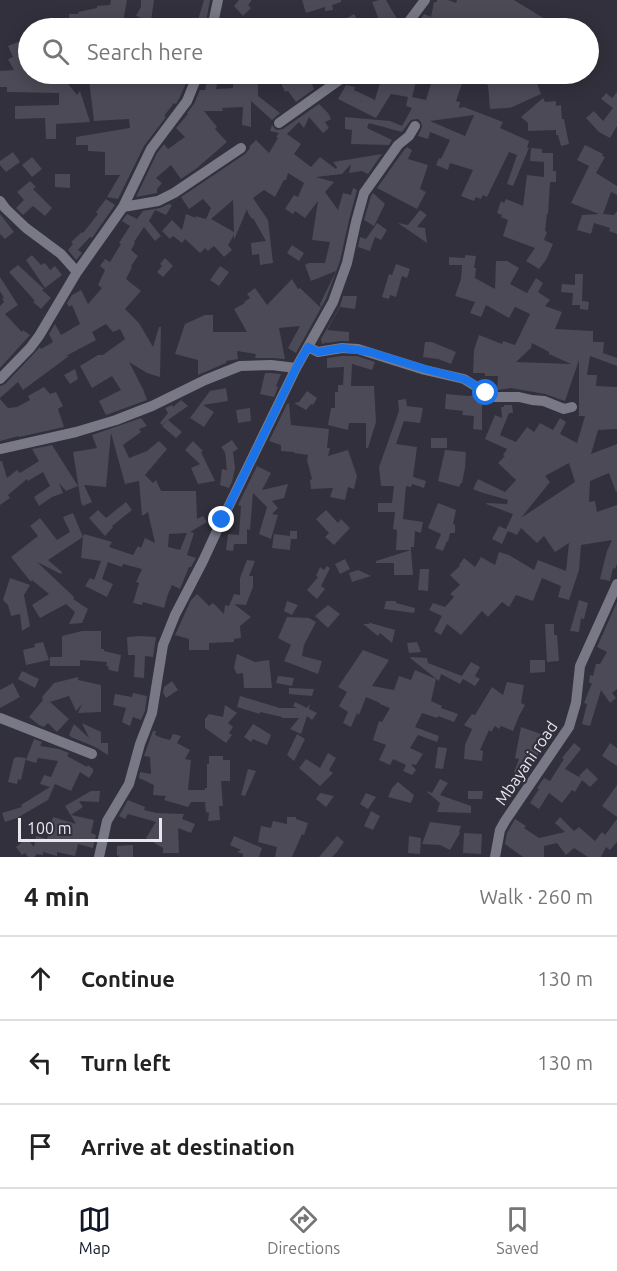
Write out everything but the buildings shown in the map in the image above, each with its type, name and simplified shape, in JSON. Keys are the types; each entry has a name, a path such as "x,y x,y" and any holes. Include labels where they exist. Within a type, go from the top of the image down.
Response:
{"street":[{"path":"214,18 218,0"},
{"path":"412,18 425,0"},
{"path":"0,380 39,336 77,272 123,207 151,149 187,101 194,84"},
{"path":"279,123 335,84"},
{"path":"99,857 107,821 129,784 140,744 152,713 163,645 175,615 296,368 327,316 347,263 364,194 398,145 416,126"},
{"path":"123,207 158,201 174,193 241,148"},
{"path":"0,201 26,228 61,254 77,272"},
{"path":"308,347 318,352 342,348 364,351 464,379 493,397 519,397 544,401 564,409 572,407"},
{"path":"0,449 76,432 116,420 240,366 255,364 296,368"},
{"name":"Mbayani road","path":"495,857 500,830 505,821 569,727 576,703 580,666 617,584"},
{"path":"0,717 92,754"}],"route":[{"path":"222,520 308,347 318,352 342,348 370,352 464,379 486,393"}]}
